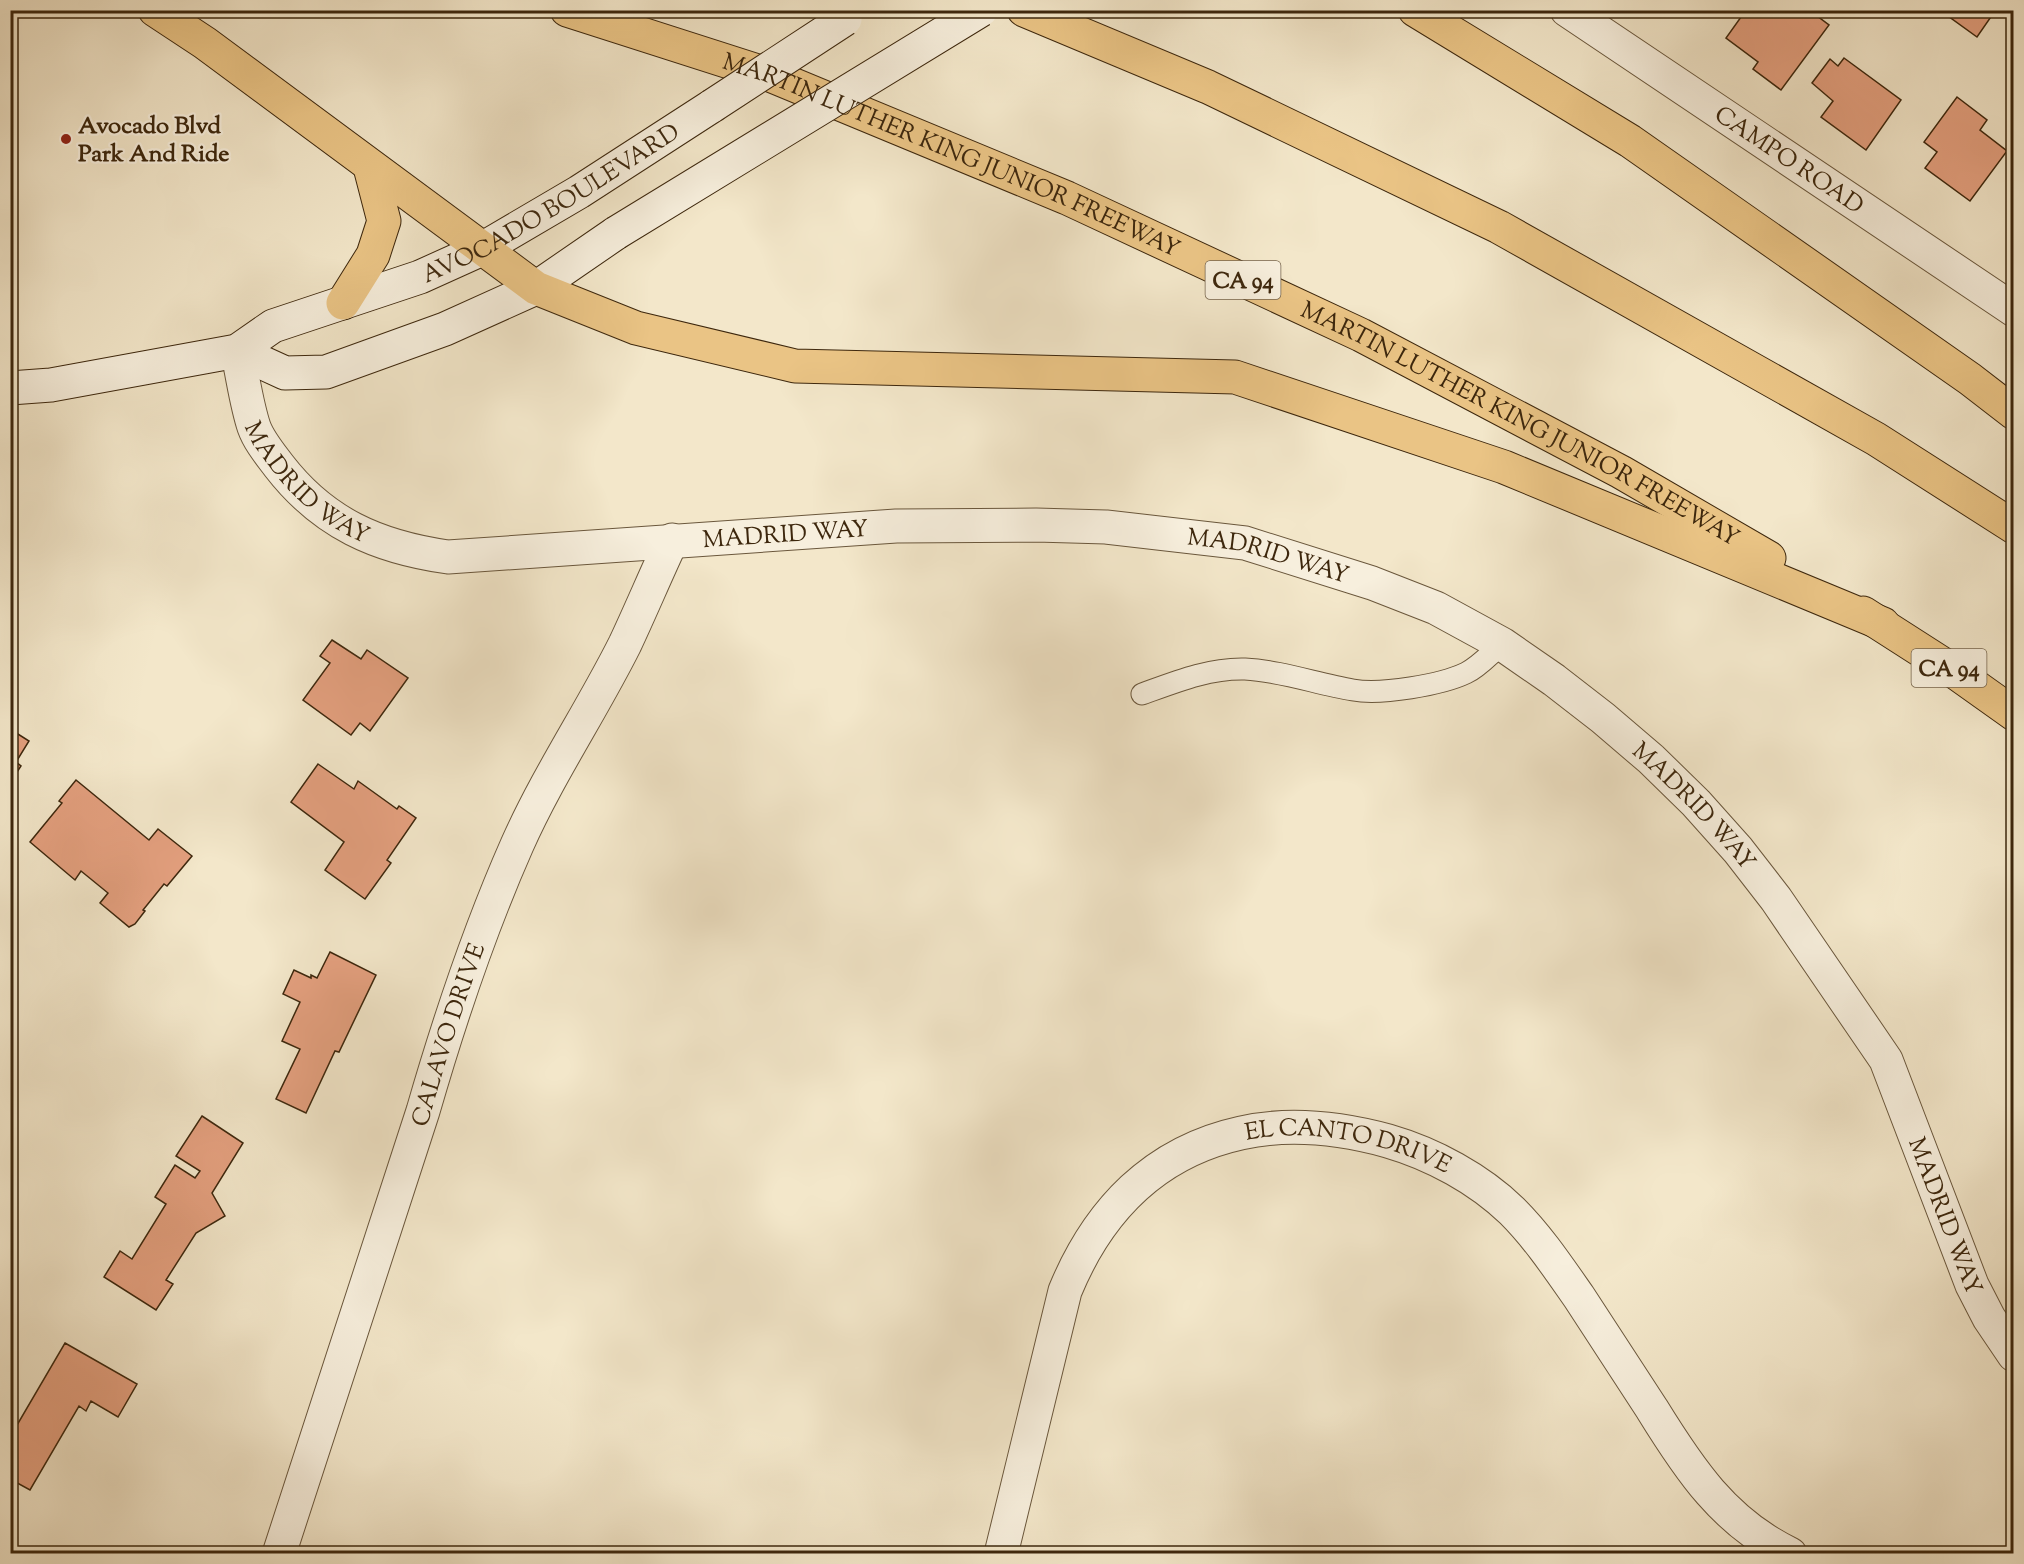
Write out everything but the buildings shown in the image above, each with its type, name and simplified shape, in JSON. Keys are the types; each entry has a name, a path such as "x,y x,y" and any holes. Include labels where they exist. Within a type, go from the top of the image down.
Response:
{"highway":[{"path":"155,10 205,43 536,288 636,328 795,366 1235,378 1504,467 1883,624"},
{"name":"MARTIN LUTHER KING JUNIOR FREEWAY","path":"567,10 770,75 1067,198 1339,325 1621,472 1883,624 2013,714"},
{"path":"1024,10 1208,87 1499,227 1876,439 2013,526"},
{"path":"1415,10 1630,141 1960,372 2013,413"},
{"path":"344,303 373,255 384,221 370,167"}],"street":[{"path":"237,351 285,373 326,372 445,329 536,288 616,233 981,10"},
{"name":"CAMPO ROAD","path":"1566,10 2011,303"},
{"name":"AVOCADO BOULEVARD","path":"10,388 51,385 237,351 273,326 420,277 482,249 579,192 852,15"},
{"name":"MADRID WAY","path":"237,351 254,428 289,479 310,500 335,519 361,534 418,553 447,557 896,526 1083,526 1245,543 1362,579 1436,608 1502,644 1563,686 1651,759 1738,850 1776,899 1886,1060 1972,1285 1989,1318 2013,1355"},
{"name":"CALAVO DRIVE","path":"279,1554 423,1111 443,1042 489,914 518,844 551,777 624,644 672,540"},
{"name":"EL CANTO DRIVE","path":"1000,1554 1065,1291 1090,1238 1127,1193 1149,1174 1174,1158 1201,1145 1229,1136 1258,1129 1294,1127 1331,1129 1403,1146 1437,1160 1463,1175 1512,1211 1546,1250 1703,1486 1751,1531 1790,1554"}],"lane":[{"path":"1142,693 1200,674 1244,669 1291,676 1355,691 1398,689 1437,683 1467,673 1502,644"}],"place":[{"name":"Avocado Blvd Park And Ride","path":"66,139"}]}
